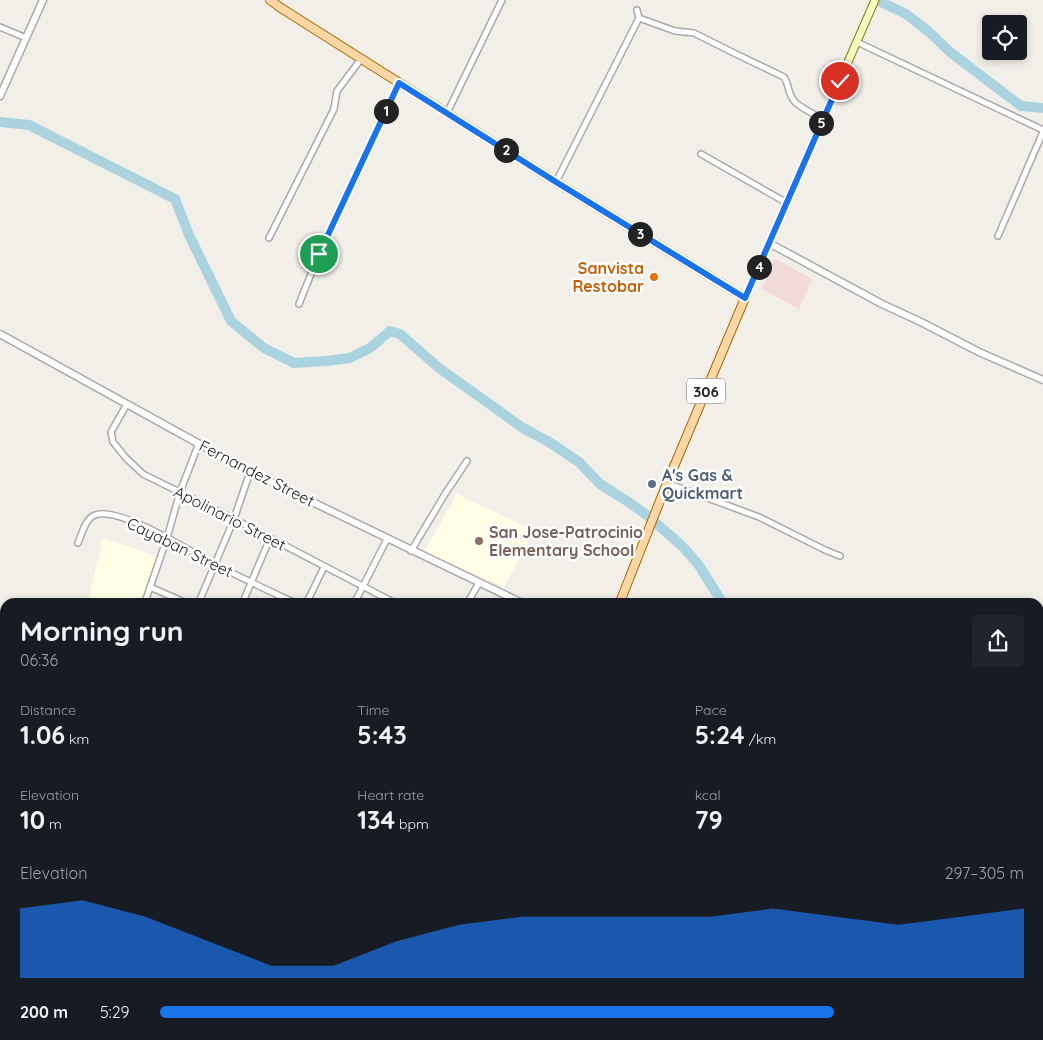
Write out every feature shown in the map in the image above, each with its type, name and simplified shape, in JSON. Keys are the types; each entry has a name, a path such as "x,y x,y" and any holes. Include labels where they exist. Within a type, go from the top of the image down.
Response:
{"main road":[{"path":"270,0 556,182 745,298 875,0"},
{"name":"306","path":"622,598 667,483 745,298"}],"street":[{"path":"0,96 43,0"},
{"path":"447,113 502,0"},
{"path":"556,182 640,18 637,10"},
{"path":"640,18 675,31 694,33 784,76 795,102 823,120"},
{"path":"0,27 26,38"},
{"path":"857,42 1043,131 998,236"},
{"path":"269,238 334,110 337,91 360,59"},
{"path":"299,304 319,254 399,83"},
{"path":"702,154 786,203"},
{"path":"769,243 882,304 922,322 979,352 1043,380"},
{"name":"Fernandez Street","path":"0,334 250,472 512,598"},
{"name":"Apolinario Street","path":"127,404 111,432 113,442 143,474 234,519 384,598"},
{"path":"146,598 167,538 180,492 199,443"},
{"path":"411,551 444,494 467,461"},
{"path":"201,598 234,519 250,472"},
{"path":"667,483 759,517 840,556"},
{"name":"Cayaban Street","path":"78,544 88,519 96,514 119,517 132,521 167,538 214,564 285,598"},
{"path":"245,598 270,538"},
{"path":"357,598 387,539"},
{"path":"309,598 324,567"},
{"path":"470,598 479,582"},
{"path":"150,587 175,598"}],"shaded area":[{"path":"774,258 812,279 799,309 762,289"},
{"name":"San Jose-Patrocinio Elementary School","path":"457,494 534,531 504,587 424,552"},
{"path":"103,538 159,557 145,598 89,598"}],"waterway":[{"path":"877,0 906,14 928,31 950,52 1021,106 1043,108"},
{"path":"0,122 29,125 175,199 189,235 231,321 264,348 294,363 326,361 350,358 370,348 390,331 400,334 439,368 523,428 549,442 579,462 600,484 648,516 682,546 698,564 719,598"}],"place":[{"name":"Sanvista Restobar","path":"654,277"},
{"name":"A's Gas & Quickmart","path":"652,484"},
{"name":"San Jose-Patrocinio Elementary School","path":"479,541"}],"route":[{"path":"319,254 399,83 745,298 840,81"}]}
